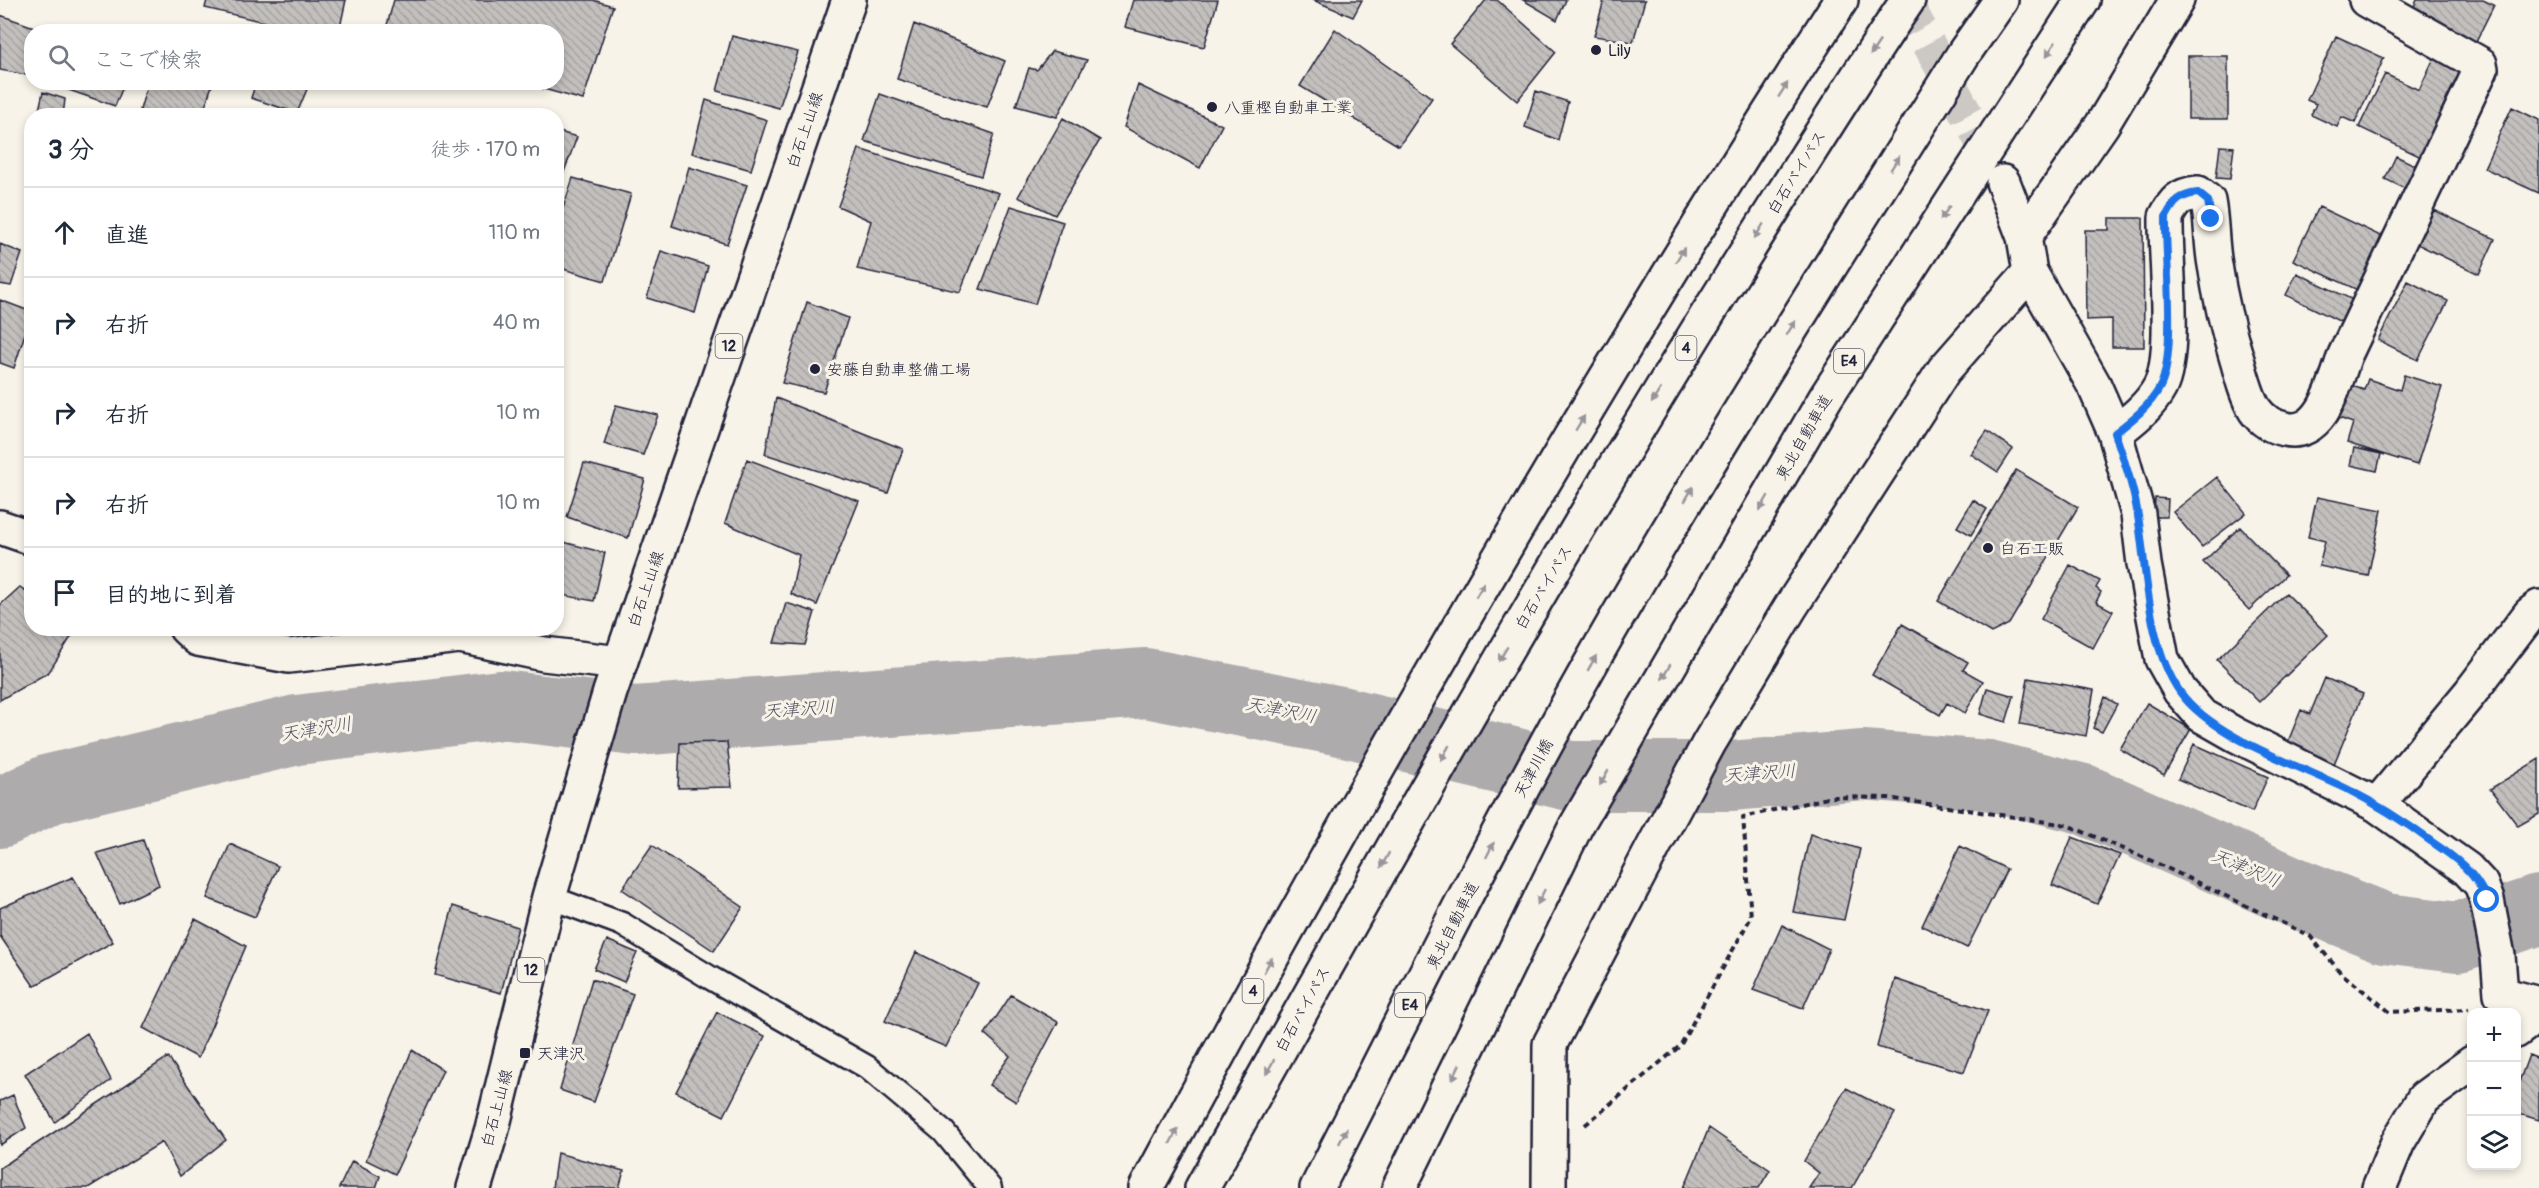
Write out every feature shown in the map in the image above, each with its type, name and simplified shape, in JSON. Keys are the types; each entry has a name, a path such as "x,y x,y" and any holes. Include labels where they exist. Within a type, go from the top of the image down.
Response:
{"main road":[{"name":"白石上山線","path":"474,1188 492,1129 549,897 591,753 615,677 849,0"},
{"name":"4","path":"1146,1188 1418,694 1716,194 1840,0"},
{"name":"白石バイパス","path":"1202,1188 1413,809 1638,425 1823,129 1908,0"},
{"name":"天津川橋","path":"1504,822 1562,714 1711,456 1964,53 2001,0"},
{"name":"東北自動車道","path":"1400,1188 1576,826 1826,397 2083,0"},
{"path":"2024,237 2102,125 2177,0"},
{"path":"2115,433 2135,417 2161,386 2167,361 2166,217 2174,202 2185,194 2198,193 2208,201 2214,263 2222,302 2242,378 2255,409 2264,420 2277,428 2290,431 2303,429 2314,422 2326,403 2345,355 2481,69 2480,64 2366,0"},
{"path":"2003,183 2024,237 2030,272 2094,385 2115,433 2138,514 2144,564 2162,658 2180,692 2201,715 2236,735 2377,805 2467,868 2481,884 2487,900 2498,956 2501,994 2539,1004"},
{"path":"1549,1188 1550,1044 1654,844 1709,742 1790,608 1944,370 2030,272"},
{"path":"0,527 24,535"},
{"path":"2377,805 2470,693 2530,614 2539,607"},
{"path":"195,636 198,639 289,656 460,636 544,654 615,677"},
{"name":"東北自動車道","path":"1317,1188 1504,822"},
{"path":"2521,1027 2539,1014"},
{"path":"2379,1188 2398,1142 2424,1098 2467,1067"}],"lane":[{"path":"549,897 622,924 708,977 867,1067 942,1131 990,1188"}],"path":[{"path":"1550,1154 1680,1046 1751,917 1743,817 1832,798 1888,798 2067,825 2152,861 2310,936 2341,973 2390,1012 2467,1009"}],"building":[{"path":"207,0 346,0 341,24 272,24 205,8"},
{"path":"394,0 593,0 613,6 583,100 547,90 564,90 564,24 387,24"},
{"path":"1133,0 1218,0 1204,47 1125,27"},
{"path":"1313,0 1362,0 1353,17"},
{"path":"1486,0 1497,0 1556,52 1517,101 1450,44"},
{"path":"1523,0 1566,0 1557,20"},
{"path":"1604,0 1645,0 1633,42 1594,36"},
{"path":"2417,0 2483,0 2494,5 2473,47 2410,15"},
{"path":"0,15 25,24 24,74 0,70"},
{"path":"914,24 1005,61 987,107 897,79"},
{"path":"1335,29 1432,98 1399,146 1300,86"},
{"path":"732,36 798,52 779,108 717,91"},
{"path":"2336,36 2384,58 2355,123 2342,117 2337,127 2311,115 2316,104 2307,100"},
{"path":"1052,51 1087,60 1057,117 1016,106 1029,68 1037,70"},
{"path":"2188,56 2228,56 2228,119 2188,119"},
{"path":"2435,56 2463,69 2421,157 2359,127 2385,74 2419,90"},
{"path":"1138,85 1222,125 1200,168 1124,127"},
{"path":"69,90 122,90 115,106"},
{"path":"146,90 210,90 205,108 141,108"},
{"path":"254,90 307,90 299,108 282,108 251,98"},
{"path":"1536,91 1568,102 1558,140 1525,127"},
{"path":"43,92 65,99 64,108 39,108"},
{"path":"880,94 994,134 981,176 864,141"},
{"path":"706,100 767,120 751,170 692,153"},
{"path":"2512,107 2539,120 2539,193 2484,168"},
{"path":"1063,118 1100,140 1055,215 1018,197"},
{"path":"564,133 577,137 564,172"},
{"path":"2220,146 2234,147 2230,179 2216,178"},
{"path":"859,149 999,193 960,292 857,269 871,221 838,206"},
{"path":"2396,156 2421,168 2410,191 2385,179"},
{"path":"689,167 747,185 727,244 672,226"},
{"path":"573,178 631,194 605,281 564,269 564,205"},
{"path":"1011,206 1063,222 1035,304 980,289"},
{"path":"2319,207 2387,239 2362,292 2293,260"},
{"path":"2434,210 2495,239 2479,274 2417,244"},
{"path":"2109,218 2143,218 2144,347 2112,347 2112,319 2086,320 2085,230 2109,230"},
{"path":"0,244 22,253 11,286 0,284"},
{"path":"661,251 708,266 695,313 647,298"},
{"path":"2297,273 2353,300 2341,322 2286,295"},
{"path":"2408,281 2448,301 2418,360 2378,340"},
{"path":"0,300 24,309 24,337 14,368 0,363"},
{"path":"807,302 848,318 824,392 782,383"},
{"path":"2404,375 2442,387 2417,465 2347,443 2353,423 2336,417 2346,384 2364,390 2368,379 2400,390"},
{"path":"776,398 903,449 888,493 765,454"},
{"path":"616,405 658,415 643,455 604,444"},
{"path":"1987,431 2013,449 1998,472 1971,454"},
{"path":"2354,448 2381,454 2377,471 2350,465"},
{"path":"747,459 859,501 817,605 791,594 799,555 725,523"},
{"path":"584,463 645,479 628,538 567,517"},
{"path":"2016,470 2078,507 2009,624 1991,633 1938,601"},
{"path":"2217,477 2246,513 2202,547 2173,512"},
{"path":"2317,497 2382,510 2368,576 2319,566 2325,541 2308,537"},
{"path":"2155,498 2168,499 2167,517 2154,517"},
{"path":"1973,500 1987,509 1971,535 1957,527"},
{"path":"2240,527 2286,575 2249,610 2203,562"},
{"path":"564,542 605,553 594,601 564,595"},
{"path":"2070,565 2100,581 2096,588 2101,592 2096,602 2113,611 2093,648 2041,619"},
{"path":"20,587 24,590 24,636 72,636 49,672 0,700 0,605"},
{"path":"2286,593 2328,635 2259,702 2217,660"},
{"path":"786,603 815,612 805,645 774,643"},
{"path":"1902,624 1968,662 1963,670 1983,681 1965,713 1947,703 1940,715 1872,675"},
{"path":"2028,678 2094,690 2086,736 2020,724"},
{"path":"2325,678 2363,694 2334,764 2287,744 2301,710 2310,714"},
{"path":"1987,688 2014,696 2006,722 1980,714"},
{"path":"2105,697 2117,704 2102,732 2093,728"},
{"path":"2147,703 2191,729 2164,775 2120,749"},
{"path":"727,742 732,787 678,788 680,743"},
{"path":"2194,744 2268,777 2252,812 2178,779"},
{"path":"2539,759 2539,814 2518,826 2490,789"},
{"path":"1810,834 1860,849 1844,920 1793,912"},
{"path":"2072,837 2120,855 2097,904 2052,885"},
{"path":"143,840 159,885 120,904 97,853"},
{"path":"230,844 278,866 255,917 207,898"},
{"path":"652,845 743,907 714,951 622,889"},
{"path":"1960,846 2007,869 1967,948 1922,926"},
{"path":"73,877 113,942 34,986 0,936 0,908"},
{"path":"453,906 518,927 501,993 435,975"},
{"path":"195,919 246,946 198,1058 143,1028"},
{"path":"1782,925 1829,949 1803,1008 1753,990"},
{"path":"607,940 637,953 624,982 594,969"},
{"path":"916,952 978,983 946,1047 885,1021"},
{"path":"592,979 633,994 594,1102 560,1090"},
{"path":"1895,979 1988,1011 1964,1072 1877,1047"},
{"path":"1011,995 1058,1022 1016,1102 989,1085 1010,1056 985,1034"},
{"path":"717,1012 765,1036 724,1116 676,1092"},
{"path":"87,1033 111,1080 55,1122 25,1074"},
{"path":"412,1050 443,1070 395,1174 366,1160"},
{"path":"2529,1055 2539,1059 2539,1120 2521,1115 2521,1077"},
{"path":"168,1057 226,1140 180,1176 162,1142 88,1188 0,1188 0,1168"},
{"path":"1846,1088 1895,1113 1852,1188 1809,1188 1819,1173 1804,1161"},
{"path":"13,1095 26,1128 0,1145 0,1101"},
{"path":"1709,1128 1770,1170 1759,1188 1684,1188"},
{"path":"557,1153 624,1171 619,1188 552,1188"},
{"path":"352,1161 380,1176 376,1188 339,1188"}],"waterway":[{"name":"天津沢川","path":"0,813 50,789 297,730 501,705 635,721 1146,683 1341,721 1570,776 1730,776 1863,765 1988,775 2083,799 2294,892 2385,928 2458,937 2539,910"}],"tunnel":[{"path":"1905,0 1998,173"}],"place":[{"name":"Lily","path":"1596,50"},
{"name":"八重樫自動車工業","path":"1212,107"},
{"name":"安藤自動車整備工場","path":"815,369"},
{"name":"白石工販","path":"1988,548"},
{"name":"天津沢","path":"525,1053"}],"route":[{"path":"2211,219 2208,201 2198,193 2185,194 2174,202 2166,217 2167,361 2161,386 2150,402 2115,433 2138,514 2153,618 2162,658 2180,692 2201,715 2302,769 2377,805 2419,832 2467,868 2481,884 2487,900"}]}
